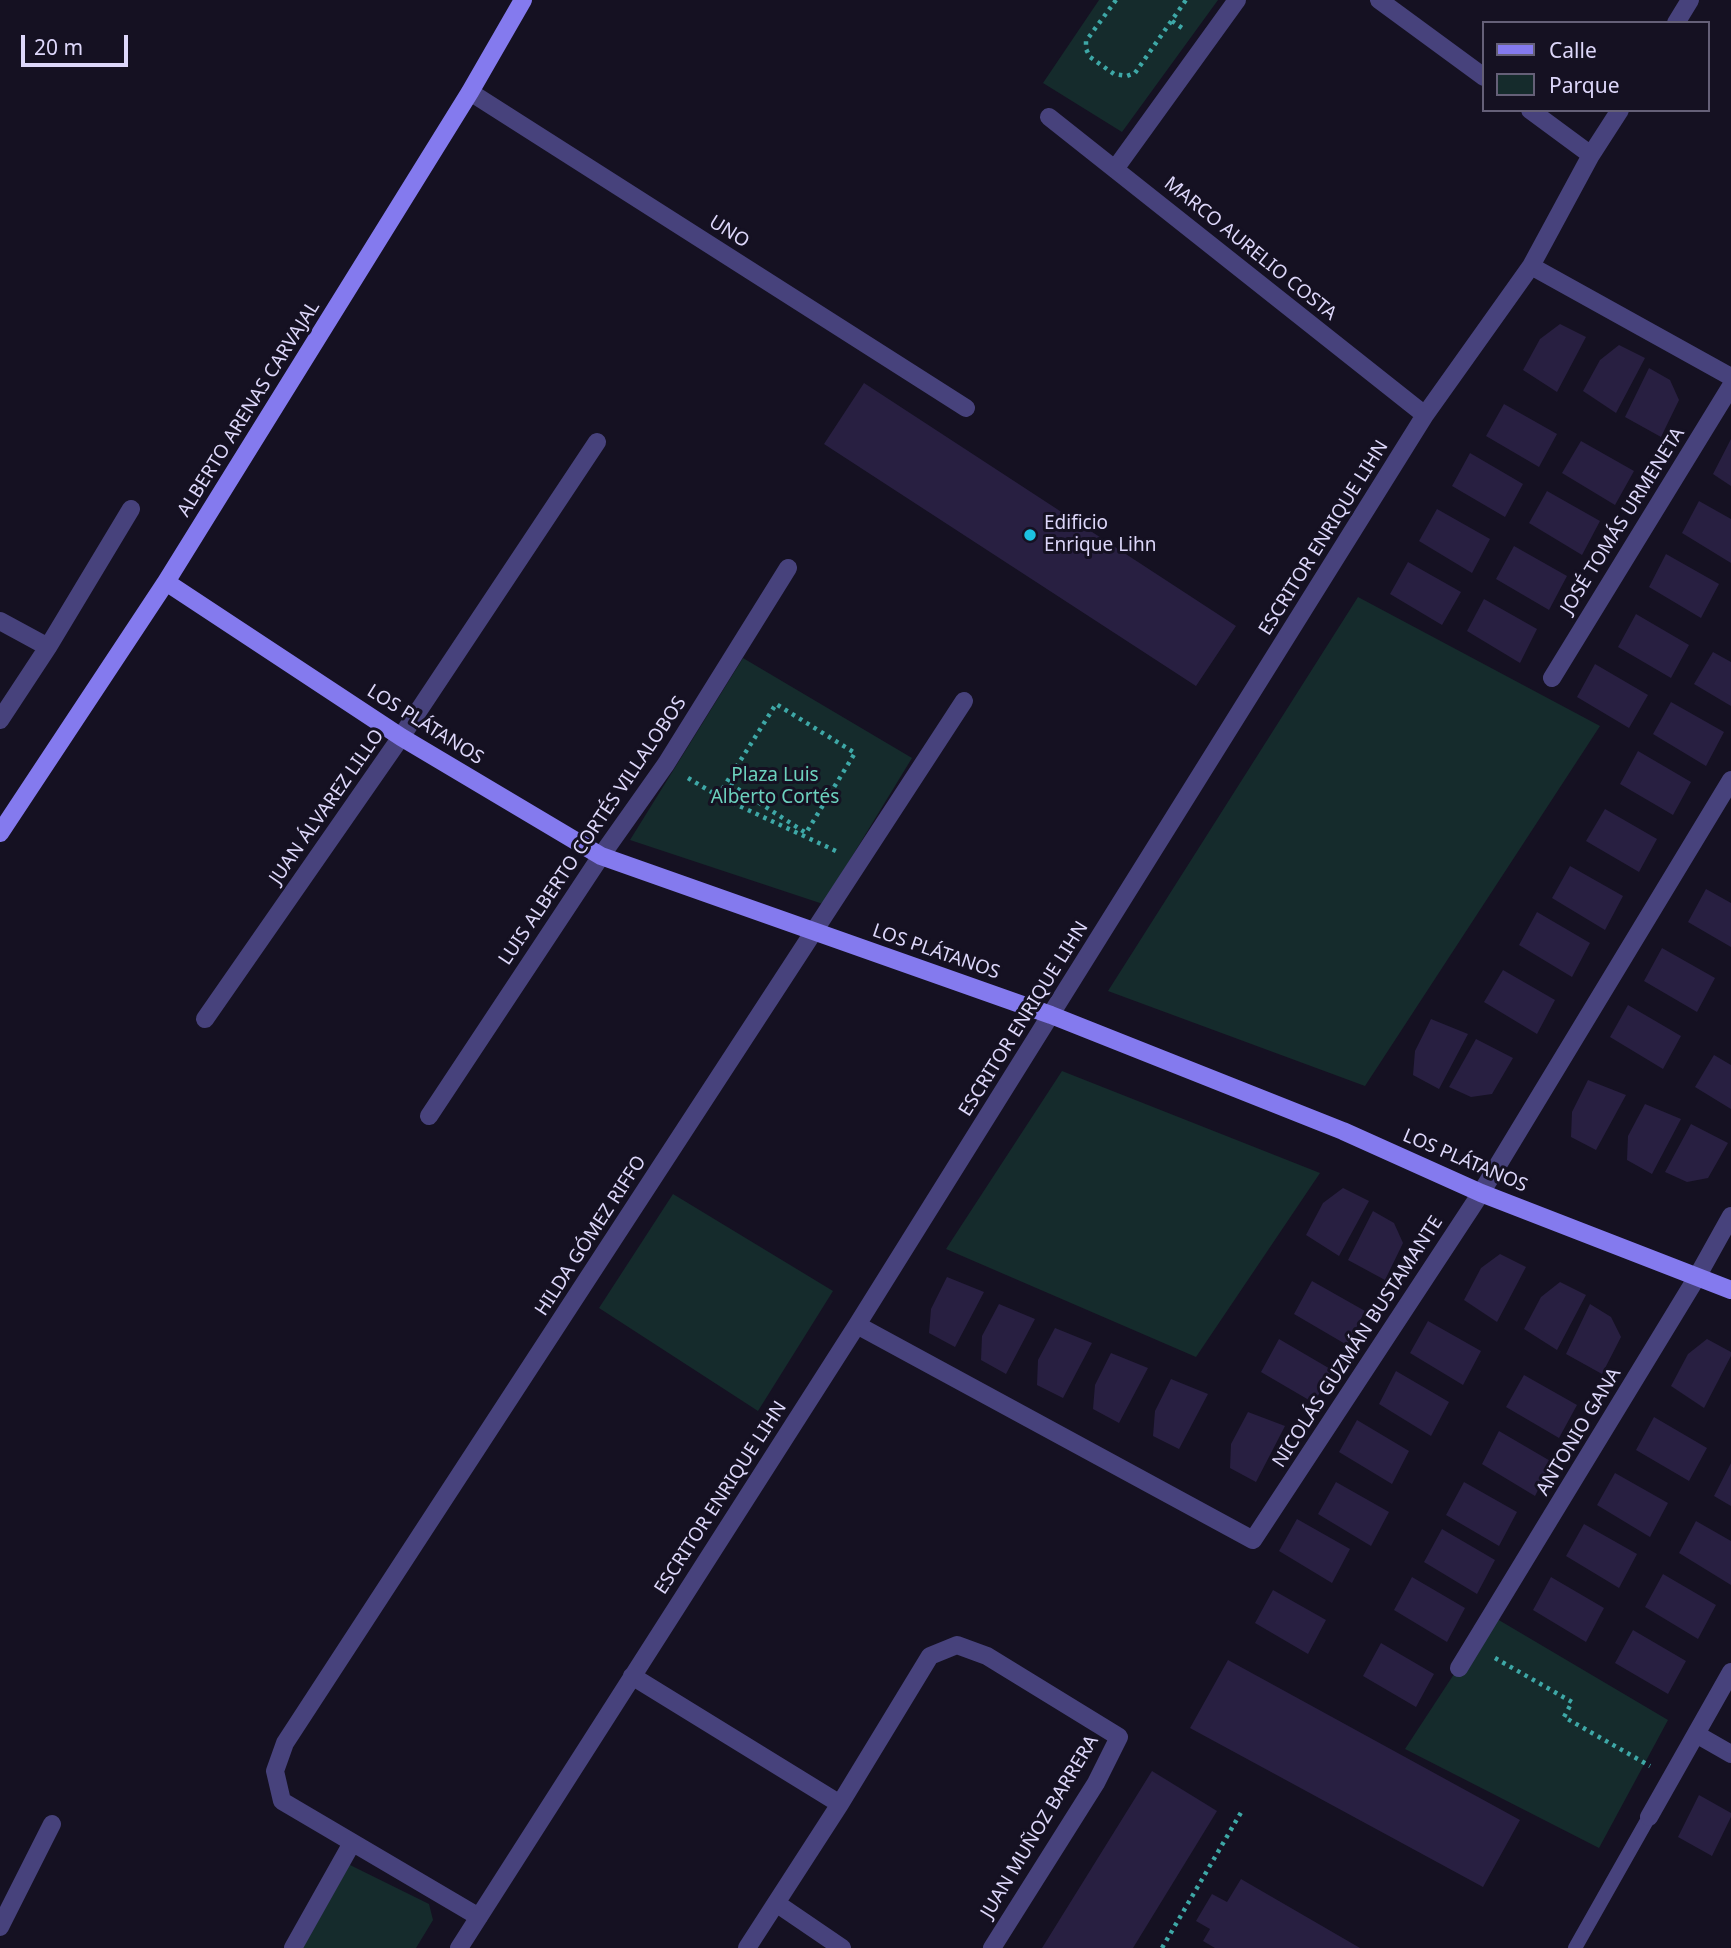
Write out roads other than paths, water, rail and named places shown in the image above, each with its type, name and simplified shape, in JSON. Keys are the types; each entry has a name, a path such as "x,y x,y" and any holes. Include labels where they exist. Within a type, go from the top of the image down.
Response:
{"street":[{"name":"ALBERTO ARENAS CARVAJAL","path":"0,833 166,582 470,92 523,0"},
{"path":"1115,169 1237,0"},
{"path":"1379,0 1482,76"},
{"path":"1677,21 1690,0"},
{"name":"UNO","path":"470,92 967,408"},
{"path":"1533,112 1591,155"},
{"name":"ESCRITOR ENRIQUE LIHN","path":"459,1948 857,1325 1425,415 1531,266 1591,155 1619,112"},
{"name":"MARCO AURELIO COSTA","path":"1049,117 1425,415"},
{"path":"1531,266 1731,377"},
{"name":"JOSÉ TOMÁS URMENETA","path":"1552,678 1731,386"},
{"name":"JUAN ÁLVAREZ LILLO","path":"205,1019 401,737 597,442"},
{"path":"0,720 48,647 131,509"},
{"name":"LUIS ALBERTO CORTÉS VILLALOBOS","path":"429,1116 601,856 666,764 788,568"},
{"name":"LOS PLÁTANOS","path":"166,582 401,737 601,856 1051,1015 1343,1131 1480,1193 1731,1290"},
{"path":"0,621 48,647"},
{"name":"HILDA GÓMEZ RIFFO","path":"352,1843 282,1801 275,1771 285,1743 964,701"},
{"name":"NICOLÁS GUZMÁN BUSTAMANTE","path":"857,1325 1253,1541 1480,1193 1731,780"},
{"name":"ANTONIO GANA","path":"1459,1668 1697,1277 1731,1216"},
{"name":"JUAN MUÑOZ BARRERA","path":"747,1948 840,1804 930,1656 957,1645 987,1656 1119,1737 1096,1783 992,1948"},
{"path":"1649,1817 1731,1672"},
{"path":"632,1676 840,1804"},
{"path":"1696,1734 1731,1754"},
{"path":"0,1927 52,1824"},
{"path":"293,1948 352,1843 479,1917"},
{"path":"776,1903 842,1948"}],"lane":[{"path":"1575,1948 1649,1817"}],"place":[{"name":"Edificio Enrique Lihn","path":"1030,535"}],"park label":[{"name":"Plaza Luis Alberto Cortés","path":"775,787"}]}
